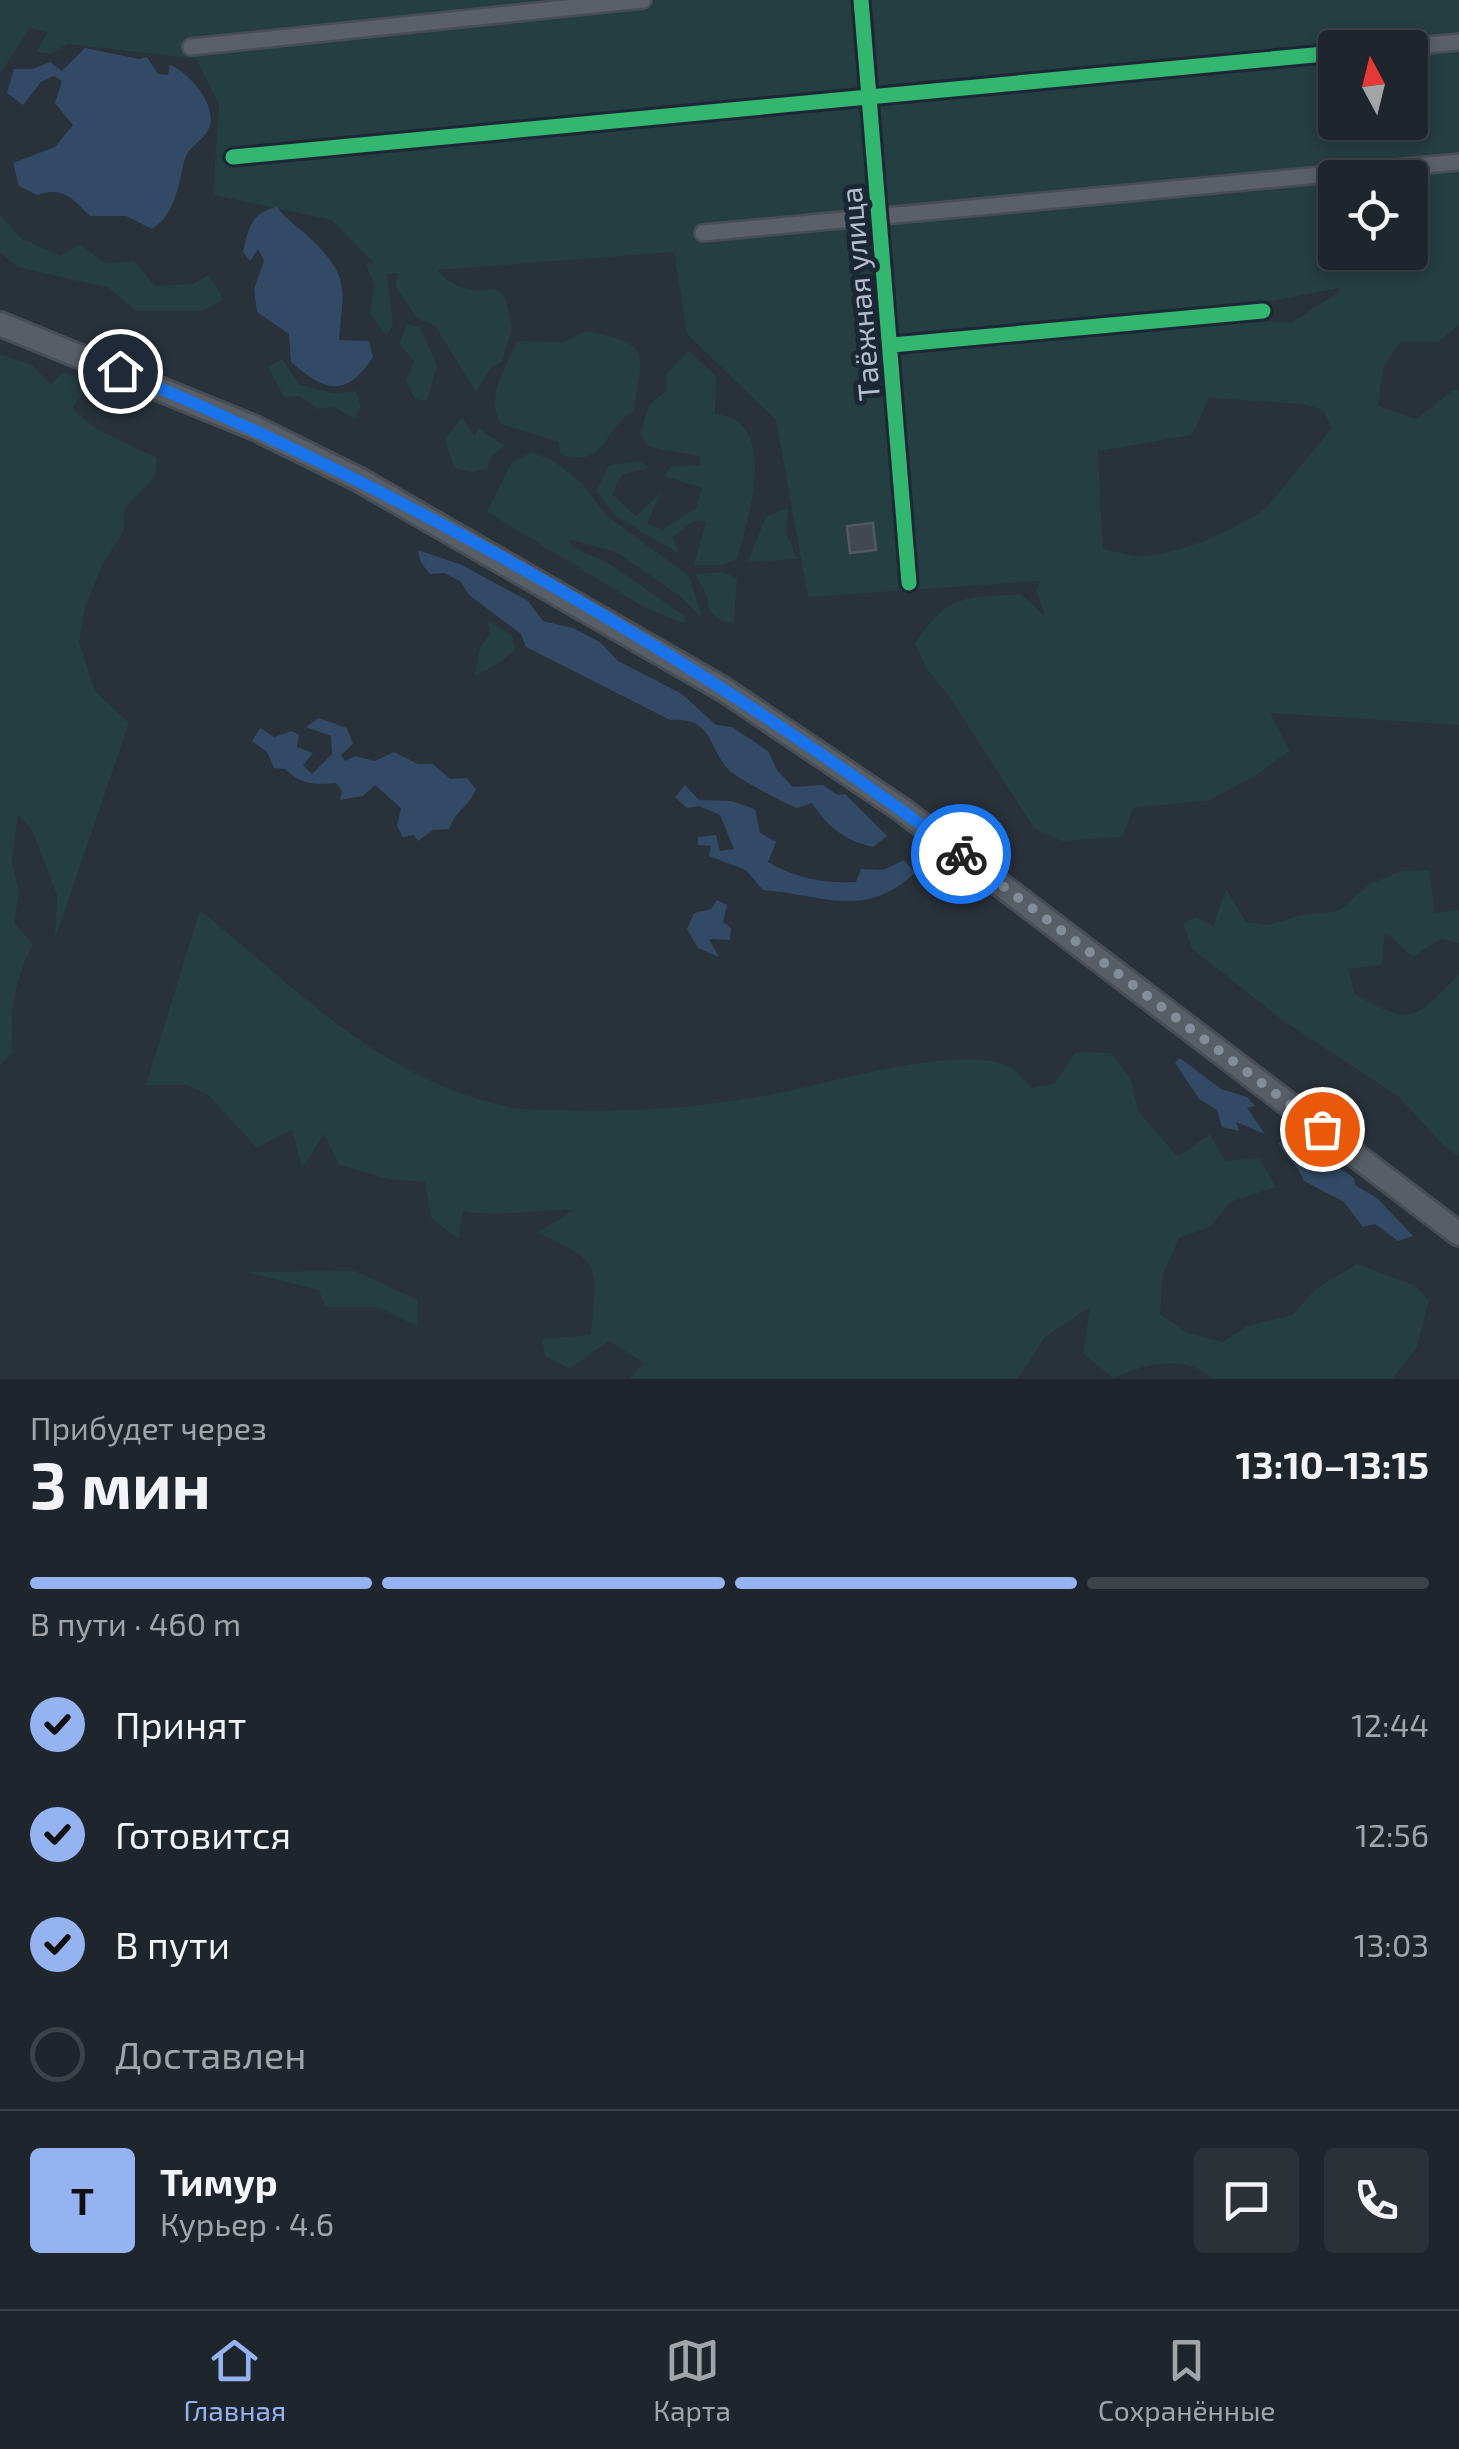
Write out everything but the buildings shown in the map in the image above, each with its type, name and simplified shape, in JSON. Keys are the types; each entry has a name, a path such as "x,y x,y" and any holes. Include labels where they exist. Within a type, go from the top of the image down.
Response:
{"main road":[{"path":"0,324 255,428 341,471 550,586 723,690 901,809 1459,1234"}],"street":[{"path":"190,47 644,0"},
{"name":"Таёжная улица","path":"861,0 910,582"},
{"path":"1428,45 1459,42"},
{"path":"233,158 1318,55"},
{"path":"704,233 1459,162"},
{"path":"892,345 1264,311"}],"green space":[{"path":"0,0 1459,0 1459,325 1438,342 1400,342 1383,368 1378,406 1416,419 1453,390 1459,390 1459,725 1270,713 1290,751 1211,800 1133,808 1123,837 1061,841 1034,828 948,695 926,668 915,644 937,615 971,598 1021,594 1045,616 1036,589 1040,581 808,597 776,420 687,334 674,252 437,270 463,288 494,288 505,296 512,328 502,362 491,368 476,392 435,326 417,318 395,286 398,273 387,274 393,325 386,336 370,313 374,285 366,264 374,263 332,220 213,195 219,104 196,59 68,44 51,54 36,52 48,32 30,28 0,74","holes":["1339,288 1339,292 1291,323 1242,319 1247,306","1209,398 1302,404 1323,410 1332,428 1266,508 1238,525 1190,546 1157,554 1136,556 1103,549 1098,451 1192,435"]},
{"path":"0,215 21,238 61,256 80,244 105,263 134,261 155,286 192,284 209,275 224,300 201,311 136,311 109,288 17,267 0,252"},
{"path":"407,324 420,327 437,365 427,401 415,399 406,381 414,361 399,344"},
{"path":"586,331 633,346 640,363 634,411 596,452 576,458 560,455 559,442 501,424 495,403 502,372 517,341 563,342"},
{"path":"689,351 716,376 715,414 736,420 748,434 754,452 752,498 742,542 737,559 723,565 694,565 706,522 695,521 673,537 679,554 617,517 596,491 609,465 639,461 649,468 623,474 612,494 636,516 661,492 647,524 663,529 696,508 702,488 664,476 672,466 700,465 700,456 648,447 640,434 649,405 667,390 666,374"},
{"path":"0,354 32,365 51,385 63,372 155,412 83,392 72,409 98,430 157,458 155,477 126,506 123,533 103,563 85,608 79,642 95,691 129,723 55,939 57,895 31,828 18,815 12,861 19,893 14,923 33,944 15,996 13,1052 0,1065"},
{"path":"282,359 300,385 333,393 356,391 361,407 355,419 334,407 317,409 300,396 284,397 268,367"},
{"path":"462,417 474,436 479,428 504,446 491,457 487,469 472,472 454,468 445,439"},
{"path":"531,452 554,461 582,483 606,515 689,576 703,619 681,597 616,552 568,539 573,547 610,564 686,617 685,624 647,609 487,512 512,462"},
{"path":"788,508 786,532 797,559 748,562 766,516"},
{"path":"723,572 737,578 734,623 721,621 709,611 707,596 695,574"},
{"path":"488,621 512,635 515,650 475,675 480,647 490,634"},
{"path":"1429,870 1435,913 1459,910 1459,943 1441,939 1413,957 1385,932 1382,965 1348,969 1355,994 1401,1014 1422,1009 1459,974 1459,1156 1445,1147 1399,1097 1281,1019 1192,949 1183,923 1196,917 1213,926 1226,889 1246,922 1268,925 1301,915 1338,911 1370,884 1401,871"},
{"path":"200,910 307,1000 380,1053 463,1094 515,1108 621,1110 713,1104 875,1071 959,1059 1004,1064 1032,1088 1054,1084 1076,1052 1111,1053 1131,1079 1138,1111 1178,1157 1210,1134 1225,1161 1259,1158 1276,1187 1230,1202 1210,1227 1179,1238 1163,1275 1160,1314 1188,1333 1223,1342 1247,1326 1292,1315 1317,1288 1357,1264 1414,1285 1429,1300 1417,1347 1392,1379 1213,1379 1202,1371 1178,1364 1152,1365 1114,1378 1083,1354 1090,1307 1045,1337 1018,1379 629,1379 644,1363 609,1341 569,1369 545,1356 542,1339 591,1335 592,1269 575,1252 538,1232 573,1210 490,1214 463,1211 459,1240 431,1218 425,1182 388,1179 339,1165 324,1134 302,1169 292,1129 257,1148 207,1094 186,1085 146,1085"},
{"path":"355,1271 418,1300 417,1326 377,1307 325,1307 319,1290 246,1272"}],"water":[{"path":"85,48 139,59 147,57 158,74 168,75 170,65 194,83 207,103 207,132 188,153 171,208 152,229 126,216 90,216 66,195 37,195 19,186 13,163 55,147 73,125 55,103 62,81 54,76 41,82 23,105 7,93 14,69 33,69 50,62 62,71"},
{"path":"277,207 333,264 342,285 339,340 369,341 373,357 344,385 324,384 291,362 289,334 257,312 254,289 264,261 258,249 250,261 243,252 252,222"},
{"path":"418,550 462,565 528,601 543,621 573,628 600,642 618,661 682,694 716,725 732,727 768,751 777,770 793,787 823,785 838,795 845,794 887,836 873,847 854,841 831,826 812,803 797,808 739,778 727,768 707,734 694,723 670,720 526,647 521,634 469,595 460,581 444,573 430,574 421,563"},
{"path":"319,718 347,728 353,744 341,755 345,761 355,756 375,761 394,752 418,764 433,764 450,779 467,778 476,789 449,829 433,830 418,841 414,835 403,837 397,826 401,808 375,785 363,796 340,800 342,791 336,783 309,783 285,769 274,768 267,752 252,741 260,728 274,737 292,731 299,735 297,747 313,753 303,765 312,774 332,754 331,736 306,727"},
{"path":"685,785 699,800 731,801 755,809 760,833 776,842 768,862 799,876 856,882 861,869 883,870 904,860 915,873 878,896 860,900 763,890 746,870 709,856 711,846 698,845 698,837 716,835 720,851 734,849 720,815 699,806 687,808 675,797"},
{"path":"717,900 727,905 723,922 731,928 730,940 709,939 719,957 698,948 687,929 694,913 711,909"},
{"path":"1180,1058 1221,1089 1247,1097 1255,1106 1247,1108 1265,1134 1236,1122 1239,1131 1222,1127 1217,1110 1199,1099 1175,1063"},
{"path":"1284,1140 1299,1154 1332,1163 1354,1178 1355,1185 1378,1199 1413,1236 1398,1241 1375,1224 1363,1227 1344,1202 1304,1181 1278,1143"}],"cycle path":[{"path":"861,0 909,583"},
{"path":"233,157 1318,55"},
{"path":"892,345 1263,311"}],"way so far":[{"path":"961,854 1322,1129"}],"route":[{"path":"120,371 255,428 325,463 550,586 723,690 901,809 961,854"}]}
